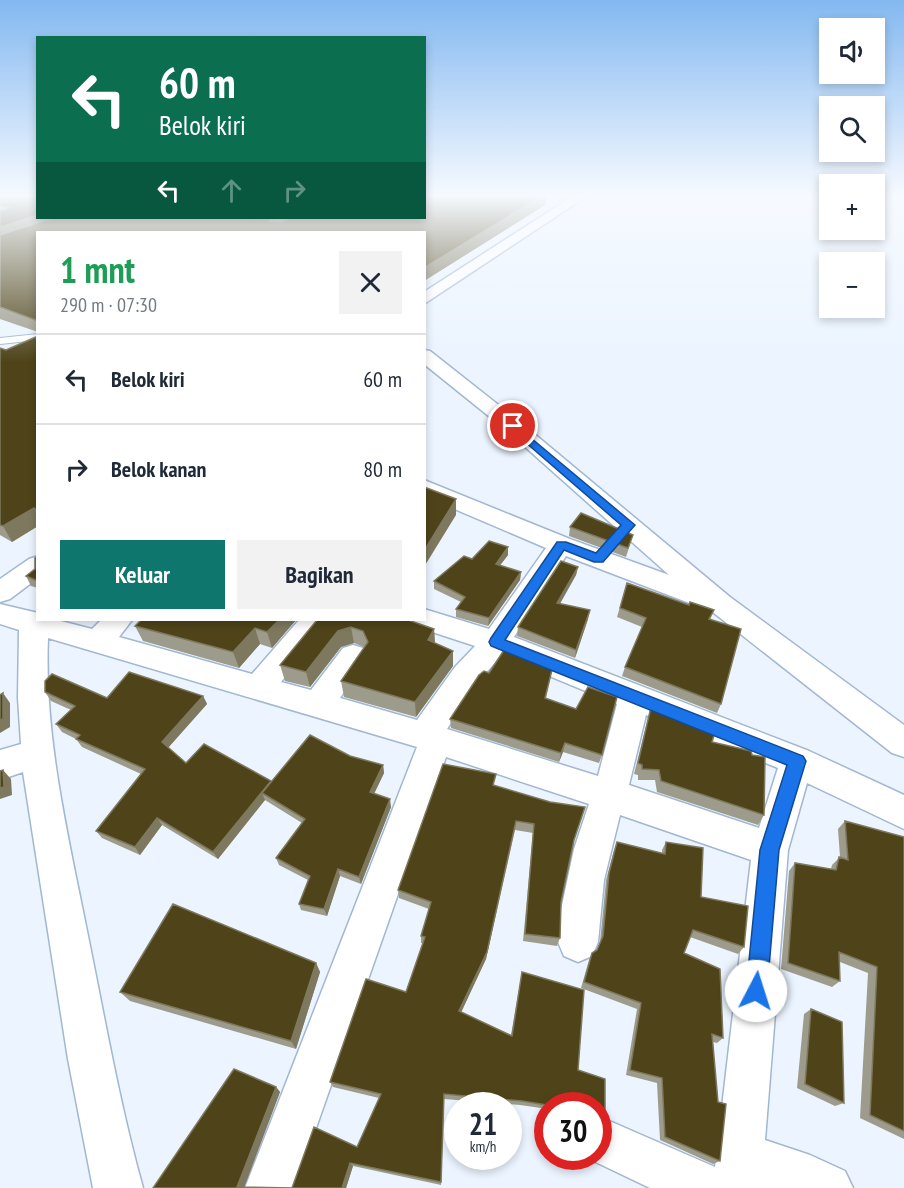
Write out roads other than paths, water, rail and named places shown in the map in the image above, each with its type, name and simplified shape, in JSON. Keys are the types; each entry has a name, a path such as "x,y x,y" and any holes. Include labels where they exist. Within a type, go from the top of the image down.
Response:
{"street":[{"path":"426,298 496,251"},
{"path":"426,357 513,426 720,603 904,743"},
{"path":"426,488 561,545 720,603"},
{"path":"599,559 628,525"},
{"path":"270,1188 430,737 466,675 496,642 561,545"},
{"path":"0,591 36,566"},
{"path":"36,621 17,618 31,653 38,753 102,1125 118,1188"},
{"path":"426,620 496,642 797,761 904,813"},
{"path":"40,621 108,630 257,689 318,704 430,737 770,850"},
{"path":"257,689 314,621"},
{"path":"318,704 353,656"},
{"path":"578,942 584,885 634,697"},
{"path":"0,765 38,753"},
{"path":"797,761 770,850 738,1172 810,1179 828,1188"},
{"path":"612,1145 705,1188"}],"lane":[{"path":"0,341 36,337"}]}
